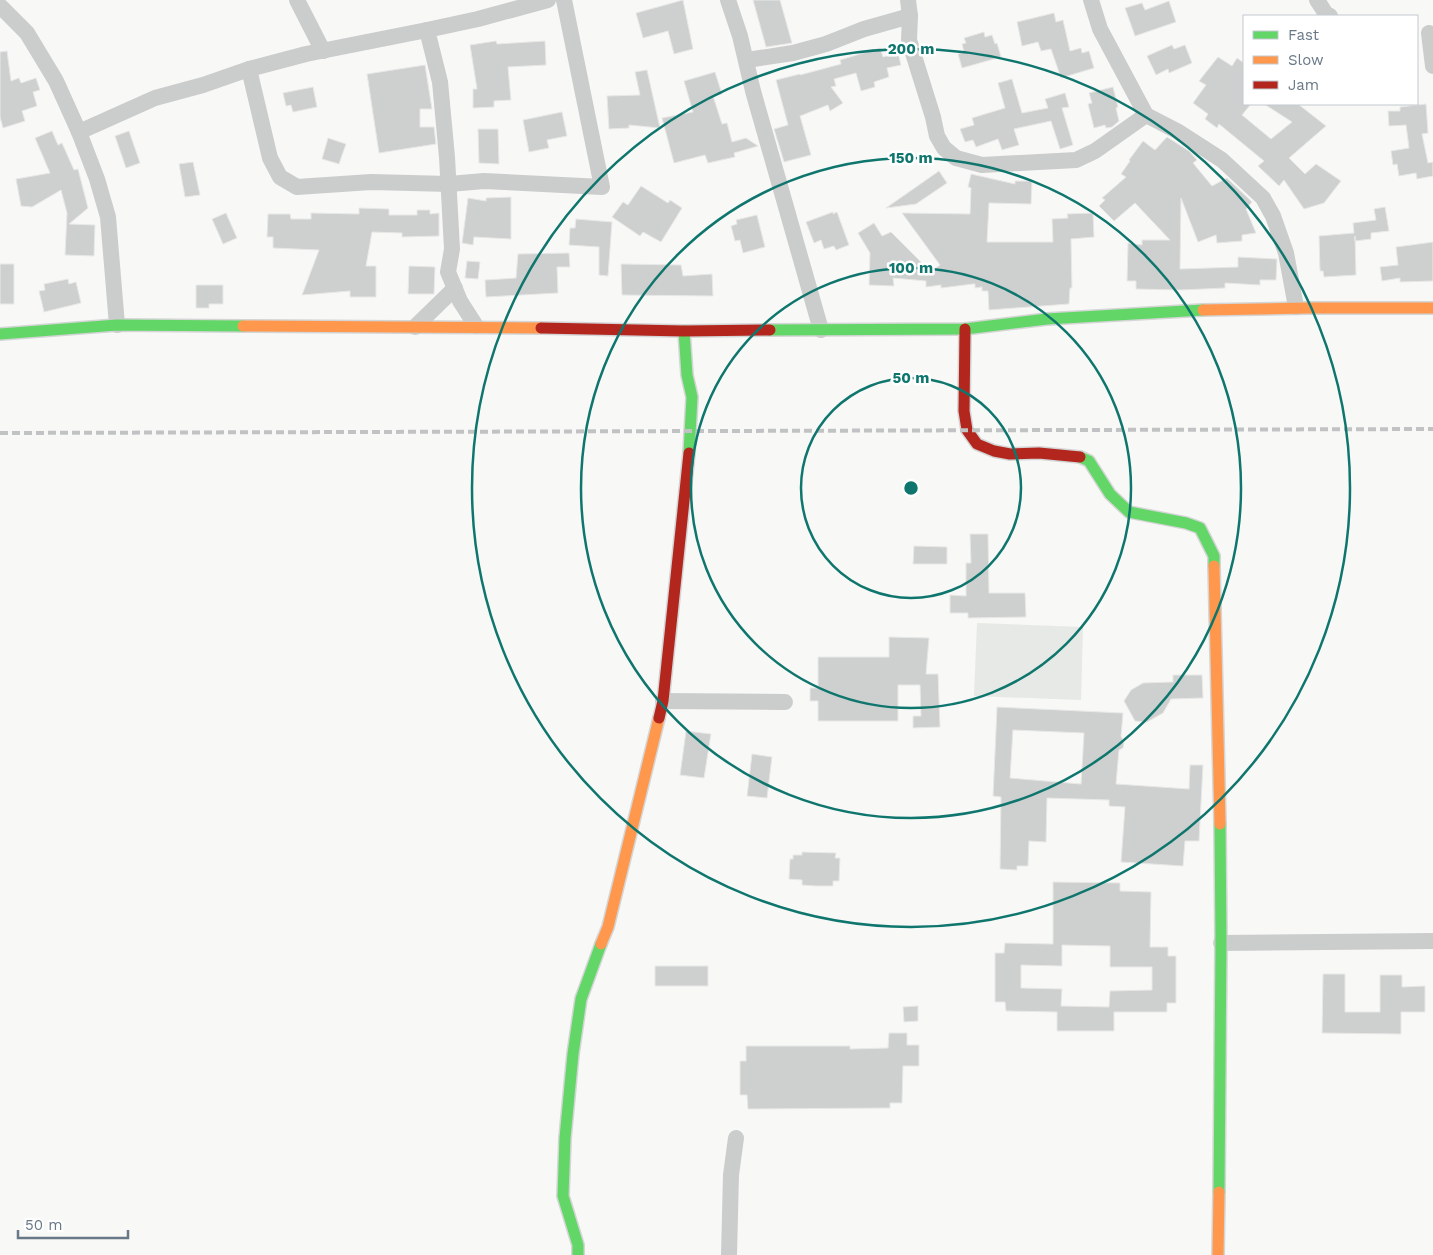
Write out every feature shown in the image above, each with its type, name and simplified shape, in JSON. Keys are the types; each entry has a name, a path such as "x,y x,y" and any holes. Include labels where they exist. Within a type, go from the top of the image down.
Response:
{"street":[{"path":"297,0 323,51"},
{"path":"79,132 155,98 249,69 323,51 478,19 548,0"},
{"path":"249,69 270,158 280,177 296,187 371,182 449,184 484,181 602,187 564,0"},
{"path":"728,0 747,60 755,100 821,330"},
{"path":"1091,0 1100,28 1146,115 1177,131 1222,160 1263,198 1273,216 1286,253 1296,307"},
{"path":"1317,0 1328,15"},
{"path":"0,6 27,33 56,81 79,132 97,179 108,217 117,325"},
{"path":"747,60 793,53 826,44 909,8 909,40 937,136 944,148 956,158 982,165 1076,160 1095,151 1146,115"},
{"path":"428,30 440,82 449,184 452,249 448,272 460,301 476,326"},
{"path":"1426,33 1433,66"},
{"path":"415,327 455,288"},
{"path":"0,334 117,325 476,326 684,331 965,329 1002,322 1148,312 1296,307 1433,308"},
{"path":"965,329 964,412 967,430 977,444 994,451 1010,454 1039,453 1079,456 1089,461 1110,494 1129,512 1186,523 1200,528 1214,556 1221,943 1218,1255"},
{"path":"578,1255 578,1245 563,1196 575,1036 581,999 608,927 663,701 688,473 692,398 684,331"},
{"path":"663,701 785,702"},
{"path":"1221,943 1433,941"},
{"path":"729,1255 731,1175 736,1138"}],"shaded area":[{"path":"977,623 1083,627 1081,700 974,696"}],"building":[{"path":"683,0 693,49 674,54 668,31 643,38 636,13"},
{"path":"753,0 780,0 792,43 766,47"},
{"path":"1169,1 1176,22 1135,36 1125,8 1142,3 1145,10"},
{"path":"1054,13 1056,22 1063,20 1070,51 1081,48 1082,53 1089,51 1094,68 1061,78 1051,49 1041,51 1038,42 1022,46 1017,22"},
{"path":"984,32 985,37 992,35 995,44 997,43 1001,57 962,68 958,54 964,52 962,44 966,43 964,38"},
{"path":"496,41 497,44 545,41 546,65 508,67 511,100 494,101 494,107 473,108 473,89 477,89 470,45"},
{"path":"1172,45 1174,49 1185,45 1192,63 1169,73 1168,69 1156,75 1147,56"},
{"path":"880,48 883,57 898,53 901,65 887,68 889,77 874,82 875,87 861,91 856,73 834,79 836,86 831,87 843,103 830,111 828,105 800,116 811,155 784,162 774,129 788,125 776,80 841,64 840,60"},
{"path":"7,51 11,81 19,78 21,83 36,78 40,90 33,92 37,106 22,111 25,121 3,128 0,117 0,52"},
{"path":"1218,57 1232,66 1237,58 1243,62 1243,105 1250,105 1242,115 1271,139 1292,122 1266,105 1299,105 1326,126 1289,158 1305,174 1316,164 1341,181 1324,203 1304,209 1284,180 1279,186 1258,166 1264,161 1219,124 1217,128 1205,119 1208,114 1193,103 1206,85 1199,81"},
{"path":"425,65 432,109 420,109 420,127 434,127 436,144 379,153 367,74"},
{"path":"647,70 660,128 629,125 629,128 609,129 607,96 640,95 635,72"},
{"path":"715,72 722,94 713,96 722,124 727,123 732,142 746,138 758,146 734,153 735,157 708,163 705,155 674,163 662,118 693,112 684,81"},
{"path":"1012,79 1022,113 1048,108 1045,99 1065,93 1069,107 1062,108 1073,145 1060,149 1051,121 1014,129 1019,145 1002,150 998,139 976,147 973,140 965,142 960,129 974,125 972,118 1005,108 998,83"},
{"path":"313,87 317,107 293,112 291,105 286,106 283,93"},
{"path":"1113,87 1119,121 1112,127 1106,128 1105,125 1094,128 1088,104 1092,103 1089,93"},
{"path":"1426,104 1428,133 1422,134 1428,163 1433,162 1433,176 1417,179 1416,173 1399,176 1397,164 1393,165 1391,151 1409,148 1406,125 1389,126 1388,111 1400,111 1400,107"},
{"path":"562,112 567,136 547,140 549,148 529,152 523,120"},
{"path":"478,129 498,129 499,164 479,163"},
{"path":"52,131 58,145 62,143 74,170 78,169 88,208 69,224 95,225 94,256 65,255 67,213 61,190 32,207 21,206 16,179 50,173 35,138"},
{"path":"129,131 140,163 126,168 115,136"},
{"path":"1167,137 1189,151 1197,160 1193,163 1212,186 1227,178 1252,202 1246,209 1256,233 1242,235 1242,241 1217,243 1216,235 1198,242 1181,198 1180,269 1238,267 1238,257 1277,259 1276,280 1260,280 1260,285 1225,283 1225,288 1181,290 1136,289 1136,281 1127,281 1128,243 1142,245 1142,240 1170,240 1135,203 1114,221 1099,206 1105,200 1102,198 1126,177 1121,174 1143,141 1155,150"},
{"path":"328,138 346,144 339,164 322,159"},
{"path":"193,162 200,195 185,197 179,164"},
{"path":"939,171 947,183 916,204 886,208"},
{"path":"971,174 1015,184 1015,181 1032,181 1031,204 989,203 987,242 1053,242 1052,219 1068,218 1067,214 1093,213 1094,237 1071,239 1072,288 1070,288 1069,304 989,310 988,291 982,291 982,287 975,288 975,284 941,288 941,285 926,287 926,281 893,278 894,286 869,285 870,253 858,233 874,223 882,236 891,232 931,272 940,265 902,213 970,214 971,188 968,187"},
{"path":"641,186 668,203 670,200 682,208 661,242 643,232 640,236 612,217 623,202 628,205"},
{"path":"511,197 511,239 474,237 473,245 462,243 468,198 486,201 486,198"},
{"path":"1385,207 1389,231 1371,233 1371,239 1355,241 1356,275 1324,277 1323,271 1320,271 1319,236 1354,233 1353,223 1376,220 1374,209"},
{"path":"359,208 389,209 389,215 417,215 417,210 430,210 430,214 439,213 439,236 402,237 402,233 372,232 366,266 376,266 376,297 350,297 350,291 302,295 319,250 273,248 273,237 267,237 268,214 290,214 291,219 311,219 311,213 359,214"},
{"path":"833,212 833,214 837,212 849,245 836,250 834,246 824,249 821,240 814,243 806,222"},
{"path":"226,213 237,238 223,244 212,219"},
{"path":"757,215 765,247 743,253 740,240 735,241 731,226 737,224 736,220"},
{"path":"576,219 612,222 608,276 599,275 599,247 569,245 570,228 575,228"},
{"path":"1433,242 1433,281 1400,282 1400,278 1382,281 1380,267 1398,265 1396,247"},
{"path":"569,253 570,267 557,267 558,293 486,297 485,280 516,278 518,254"},
{"path":"467,261 480,262 478,279 465,278"},
{"path":"0,264 14,264 14,304 0,304"},
{"path":"621,264 681,265 683,276 712,274 713,296 622,295"},
{"path":"409,266 435,267 434,294 408,294"},
{"path":"68,279 69,284 76,282 81,303 44,312 39,291 45,290 44,284"},
{"path":"196,285 223,285 223,304 209,304 209,308 196,308"},
{"path":"970,534 988,534 989,593 1025,593 1026,617 968,618 968,613 950,613 950,595 966,596 966,563 971,563"},
{"path":"914,546 947,547 947,564 913,564"},
{"path":"889,637 929,638 926,674 938,674 940,727 913,728 913,716 921,716 920,685 898,685 898,721 818,721 818,701 810,701 810,688 818,688 818,657 889,657"},
{"path":"1173,675 1202,675 1203,698 1171,699 1163,713 1147,722 1135,721 1124,701 1131,690 1143,683 1173,682"},
{"path":"997,707 1123,713 1121,736 1124,743 1123,748 1119,750 1116,784 1189,789 1190,765 1203,765 1199,841 1185,841 1183,866 1121,862 1125,807 1109,806 1109,800 1047,798 1046,842 1029,841 1028,866 1017,866 1017,870 1000,869 1001,797 993,796","holes":["1013,730 1084,733 1081,784 1010,778"]},
{"path":"686,731 711,734 704,778 680,775"},
{"path":"752,754 772,757 767,798 747,796"},
{"path":"802,852 836,853 835,858 840,858 839,881 833,881 833,886 816,886 802,885 802,880 789,879 790,859 793,859 793,855 802,855"},
{"path":"1053,882 1120,883 1120,891 1151,892 1150,947 1168,947 1168,956 1176,956 1176,1003 1167,1003 1167,1012 1114,1012 1114,1031 1057,1031 1057,1012 1006,1011 1005,1002 995,1002 995,953 1004,953 1005,943 1053,944","holes":["1062,945 1110,946 1110,967 1152,967 1152,990 1110,991 1109,1007 1061,1006 1062,989 1021,988 1021,965 1062,966"]},
{"path":"655,966 708,966 708,986 655,986"},
{"path":"1323,974 1345,974 1345,1012 1380,1012 1380,975 1402,975 1402,987 1425,986 1425,1012 1401,1012 1401,1034 1322,1033"},
{"path":"918,1006 918,1021 904,1022 903,1007"},
{"path":"889,1033 907,1033 907,1045 919,1045 919,1066 903,1066 902,1103 890,1103 890,1108 748,1109 747,1095 740,1095 740,1061 746,1061 746,1046 850,1046 850,1049 888,1048"}],"railway":[{"path":"0,433 1433,429"}],"traffic: fast":[{"path":"770,330 965,329 1047,319 1203,310"},
{"path":"0,334 117,325 243,326"},
{"path":"684,331 687,375 692,397 689,453"},
{"path":"1080,457 1089,461 1110,494 1129,512 1186,523 1200,528 1214,556 1214,566"},
{"path":"1219,1192 1220,824"},
{"path":"578,1255 578,1245 563,1196 565,1138 573,1054 581,999 601,944"}],"traffic: slow":[{"path":"1203,310 1433,308"},
{"path":"243,326 541,328"},
{"path":"1214,566 1220,824"},
{"path":"601,944 608,927 659,718"},
{"path":"1218,1255 1219,1192"}],"traffic: jam":[{"path":"541,328 684,331 770,330"},
{"path":"965,329 964,411 967,430 977,444 994,451 1010,454 1039,453 1080,457"},
{"path":"659,718 663,701 689,453"}]}
